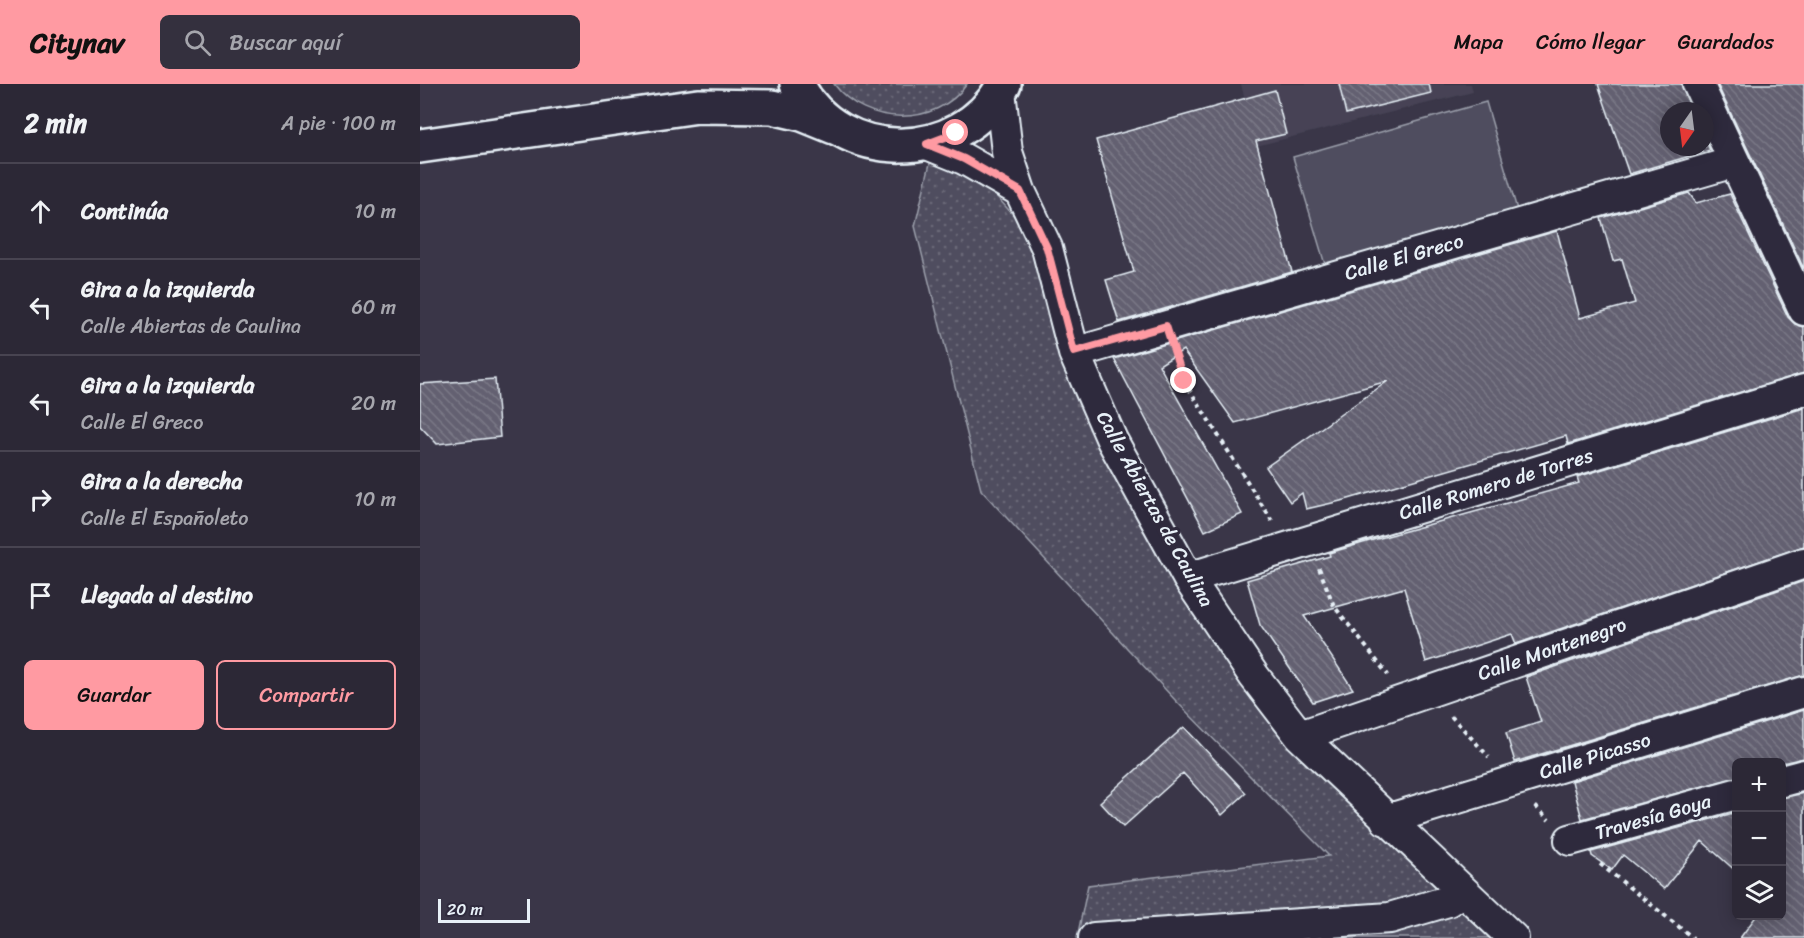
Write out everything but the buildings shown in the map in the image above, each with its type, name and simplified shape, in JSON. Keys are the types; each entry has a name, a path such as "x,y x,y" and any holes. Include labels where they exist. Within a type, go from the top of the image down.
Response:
{"main road":[{"path":"698,106 731,84"},
{"path":"797,84 805,99 834,127"},
{"path":"420,146 698,106 772,107 834,127 864,142 896,147 927,144 956,133 981,114 1002,87"}],"street":[{"path":"1698,84 1804,310"},
{"name":"Calle Abiertas de Caulina","path":"1002,87 1007,152 1020,191 1047,248 1074,352 1112,440 1188,578 1254,676 1300,736 1513,938"},
{"path":"927,144 964,159 1020,191"},
{"name":"Calle El Greco","path":"1074,352 1734,162"},
{"name":"Calle Romero de Torres","path":"1188,578 1804,390"},
{"name":"Calle Montenegro","path":"1300,736 1804,563"},
{"name":"Calle Picasso","path":"1386,820 1804,692"},
{"path":"1786,780 1804,775"},
{"name":"Travesía Goya","path":"1570,840 1732,795"},
{"path":"1094,938 1390,918 1448,901 1462,891"}],"path":[{"path":"1166,326 1184,381 1299,544 1334,606 1407,699"}],"shaded area":[{"path":"834,84 967,84 954,98 938,108 919,114 901,116 882,114 864,108 847,98"},
{"path":"1241,84 1471,84 1473,92 1256,146"},
{"path":"1486,102 1518,213 1326,268 1293,157"},
{"path":"931,159 980,178 1041,246 1069,360 1119,487 1268,706 1508,938 1077,938 1088,885 1329,856 1176,701 981,490 915,226"}],"route":[{"path":"956,133 927,144 964,159 1020,191 1047,248 1074,352 1166,326 1184,381"}]}
